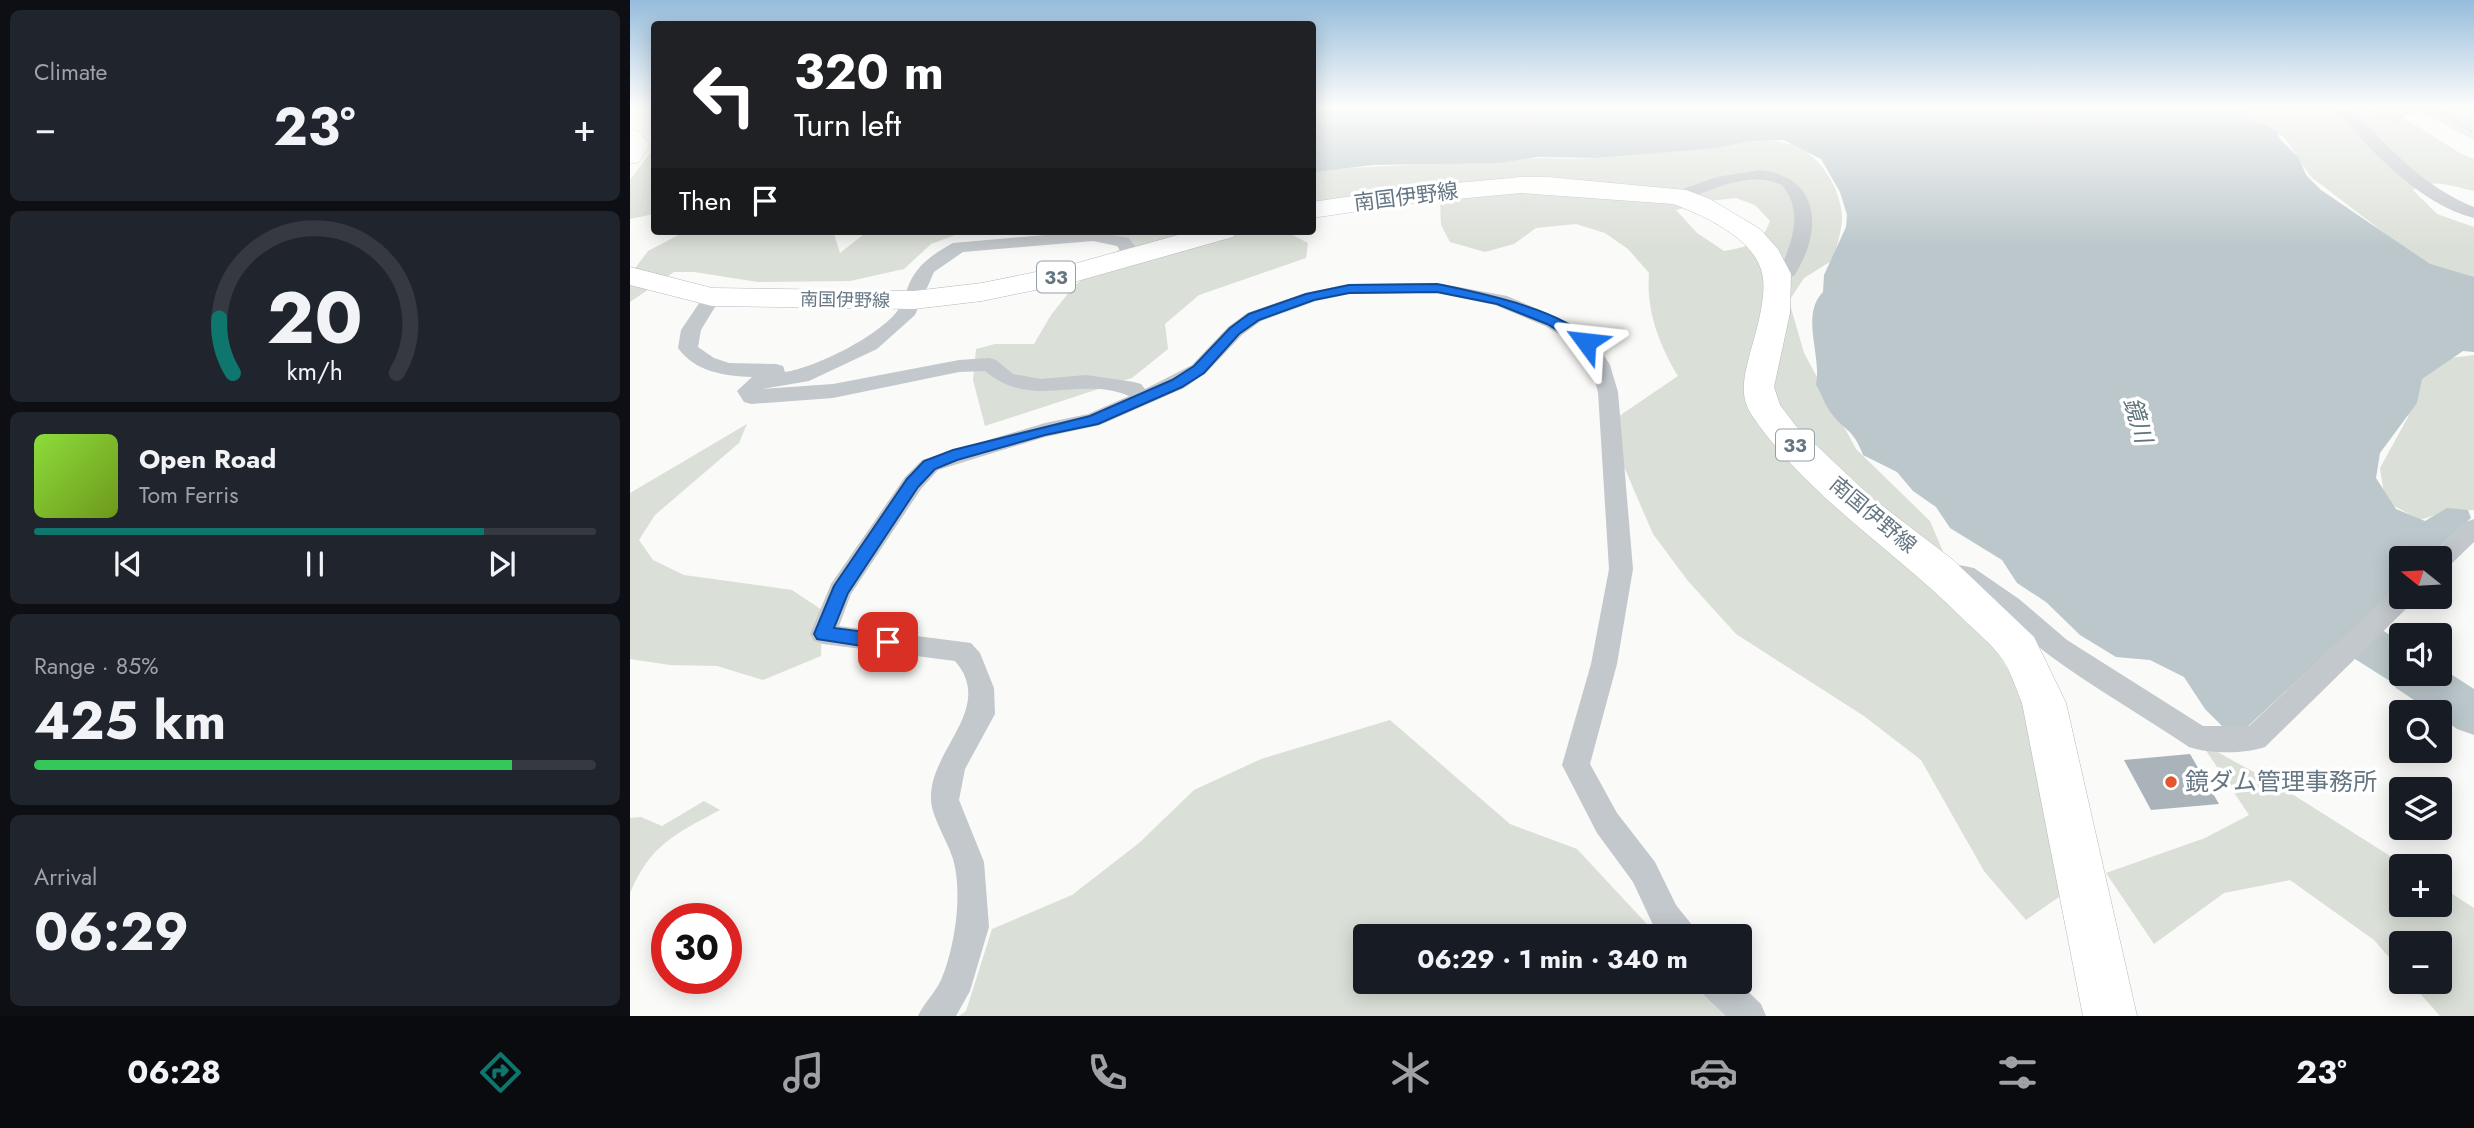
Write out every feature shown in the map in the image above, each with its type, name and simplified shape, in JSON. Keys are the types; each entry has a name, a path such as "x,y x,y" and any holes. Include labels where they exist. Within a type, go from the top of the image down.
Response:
{"main road":[{"name":"南国伊野線","path":"1316,209 1372,200 1521,185 1677,196 1701,205 1750,235 1768,255 1777,274 1775,313 1758,387 1764,408 1784,434 1859,508 1938,570 2019,649 2044,703 2110,1016"},
{"name":"南国伊野線","path":"630,275 723,298 900,301 1029,283 1209,235"}],"street":[{"path":"2389,153 2420,184 2443,200 2474,213"},
{"path":"1677,196 1754,173 1784,178 1795,188 1803,205 1803,230 1788,272 1777,274"},
{"path":"1133,256 1123,242 1093,236 968,246 942,256 927,269 919,282 900,301 908,311 890,330 870,345 802,376 759,382 747,390 751,397 833,391 959,366 989,363 1007,379 1041,386 1086,382 1134,389 1141,398"},
{"path":"935,1016 954,990 973,928 969,862 945,800 951,767 981,714 981,688 971,661 962,651 823,634 840,591 912,483 930,465 1032,434 1093,421 1177,383 1199,369 1234,331 1254,317 1311,297 1349,289 1437,288 1500,300 1552,322 1586,342 1600,365 1608,391 1621,569 1604,664 1577,765 1607,823 1644,872 1671,924"},
{"path":"723,298 691,330 688,348 696,358 742,372 821,366"},
{"path":"2452,549 2474,528"},
{"path":"1938,570 1965,575 2010,606 2058,647 2199,738 2255,738 2389,609"},
{"path":"1728,994 1749,1016"}],"shaded area":[{"path":"651,153 651,215 630,219 630,180"},
{"path":"1641,153 1808,153 1826,172 1841,206 1842,217 1833,260 1804,278 1789,301 1804,353 1856,449 1930,521 1953,575 2010,674 2045,748 2061,811 2059,897 2026,920 1984,871 1921,760 1864,716 1736,634 1688,581 1653,534 1606,425 1678,376 1655,327 1649,273 1628,249 1605,233 1576,224 1536,228 1514,244 1485,252 1450,242 1441,225 1440,200 1316,204 1316,170 1594,158","holes":["1736,198 1755,205 1770,221 1758,240 1747,246 1724,251 1697,233 1676,210 1708,201"]},
{"path":"2295,153 2461,153 2474,159 2474,191 2435,184 2427,184 2413,190 2437,214 2474,227 2474,282 2420,264 2404,248 2311,177"},
{"path":"678,235 834,235 840,253 863,235 955,235 931,244 904,269 850,281 758,282 694,272 674,272 630,302 630,271 648,251"},
{"path":"1076,235 1293,235 1308,243 1306,258 1199,295 1165,324 1168,349 1132,378 985,426 973,380 976,349 995,344 1034,344 1051,315 1074,286 1126,244"},
{"path":"2474,355 2474,510 2449,511 2420,520 2385,501 2380,468 2408,417 2414,384 2434,360"},
{"path":"747,424 739,443 655,515 639,540 653,560 684,575 792,590 822,610 821,656 763,680 717,666 670,665 630,659 630,493"},
{"path":"1390,720 1510,824 1577,849 1647,924 1353,924 1353,994 1722,994 1749,1016 959,1016 966,1011 992,929 1072,895 1139,843 1194,790 1261,759"},
{"path":"2201,743 2281,787 2389,855 2389,917 2452,917 2452,894 2474,908 2474,1016 2440,1016 2421,994 2452,994 2452,931 2389,931 2389,957 2374,940 2290,880 2224,893 2154,944 2106,873 2205,838 2249,815"},
{"path":"704,801 720,810 666,842 647,863 630,893 630,818 641,817 662,826"}],"water":[{"path":"1316,153 1651,153 1597,158 1538,157 1499,163 1374,165 1316,172"},
{"path":"1810,153 2294,153 2306,175 2321,190 2430,264 2474,277 2474,352 2463,351 2422,379 2417,403 2380,453 2376,478 2396,509 2425,521 2447,508 2468,510 2471,518 2441,546 2389,546 2389,595 2245,729 2227,731 2205,709 2184,677 2150,660 2116,657 2080,635 2046,602 2017,583 2002,560 1950,528 1936,507 1913,491 1897,472 1863,455 1852,434 1834,417 1816,385 1812,324 1816,301 1823,292 1824,275 1846,227 1847,215 1840,192 1821,159"}],"building":[{"name":"鏡ダム管理事務所","path":"2190,754 2219,804 2151,810 2124,760"}],"waterway":[{"name":"鏡川","path":"2322,615 2389,658"},
{"name":"鏡川","path":"2431,686 2474,714"}],"place":[{"name":"鏡ダム管理事務所","path":"2171,782"}],"route":[{"path":"888,642 823,634 840,591 912,483 930,465 1045,430 1093,421 1177,383 1199,369 1234,331 1254,317 1311,297 1349,289 1437,288 1500,300 1552,322 1586,342"}]}
